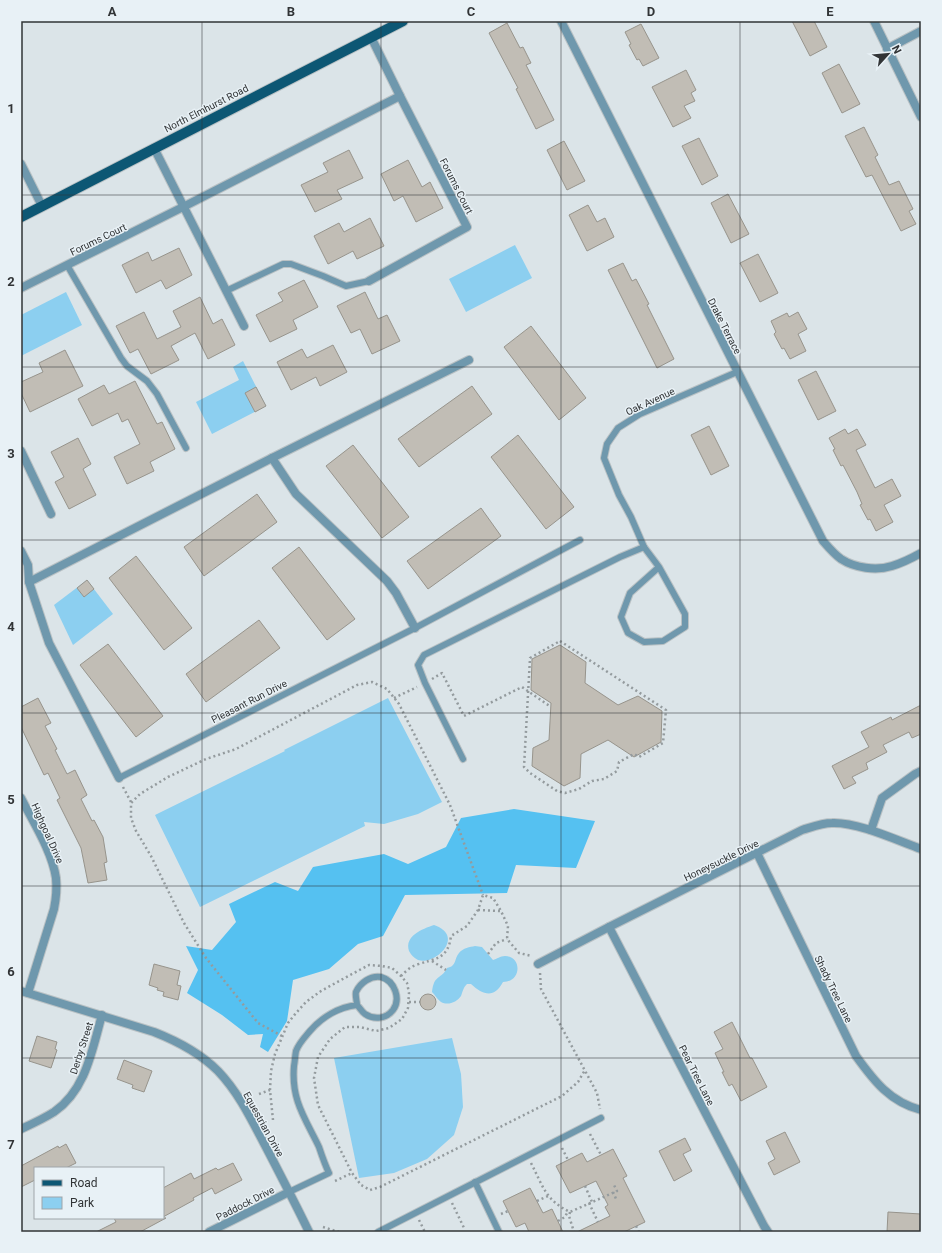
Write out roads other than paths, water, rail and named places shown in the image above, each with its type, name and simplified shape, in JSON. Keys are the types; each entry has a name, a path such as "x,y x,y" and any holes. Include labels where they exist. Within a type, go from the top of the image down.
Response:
{"main road":[{"name":"North Elmhurst Road","path":"21,217 403,21"}],"street":[{"name":"Drake Terrace","path":"561,21 823,541 841,559 853,565 866,568 892,566 921,553"},
{"path":"874,21 921,117"},
{"path":"887,49 921,31"},
{"name":"Forums Court","path":"369,282 467,227 371,37"},
{"name":"Forums Court","path":"21,288 184,207 400,96"},
{"path":"154,148 244,326"},
{"path":"21,164 42,206"},
{"path":"29,582 272,458 469,360"},
{"path":"21,451 51,514"},
{"path":"272,458 296,494 387,582 396,593 415,628"},
{"path":"21,551 28,565 29,582 49,643 119,778"},
{"path":"21,578 29,582"},
{"path":"871,830 882,798 921,771"},
{"name":"Highgoal Drive","path":"21,798 51,859 56,878 56,898 54,909 24,992"},
{"name":"Honeysuckle Drive","path":"538,964 802,830 832,823 845,824 871,830 921,848"},
{"name":"Shady Tree Lane","path":"757,853 856,1056 872,1079 884,1091 897,1100 913,1108 921,1110"},
{"name":"Pear Tree Lane","path":"609,927 768,1232"},
{"name":"Equestrian Drive","path":"24,992 102,1015 170,1038 199,1056 218,1071 237,1095 249,1114 309,1232"},
{"name":"Derby Street","path":"21,1129 55,1111 76,1089 83,1076 90,1057 102,1015"},
{"name":"Paddock Drive","path":"209,1232 289,1192"}],"lane":[{"path":"226,291 283,264 291,264 346,286 369,282"},
{"path":"67,265 120,358 127,366 147,381 157,394 186,448"},
{"name":"Oak Avenue","path":"659,567 630,594 621,617 628,633 644,642 663,641 685,627 684,614 659,567 644,547 631,517 619,495 604,458 607,444 618,428 640,414 737,372"},
{"name":"Pleasant Run Drive","path":"119,778 415,628 580,540"},
{"path":"463,759 424,683 418,665 424,655 620,557 644,547"},
{"path":"381,977 391,983 396,992 397,1003 392,1011 383,1018 373,1018 364,1013 357,1004 356,993 361,984 371,978 381,977"},
{"path":"289,1192 329,1173 319,1148 304,1118 296,1096 294,1074 296,1053 316,1024 331,1013 357,1004"},
{"path":"378,1232 601,1118"},
{"path":"474,1182 499,1232"}]}
